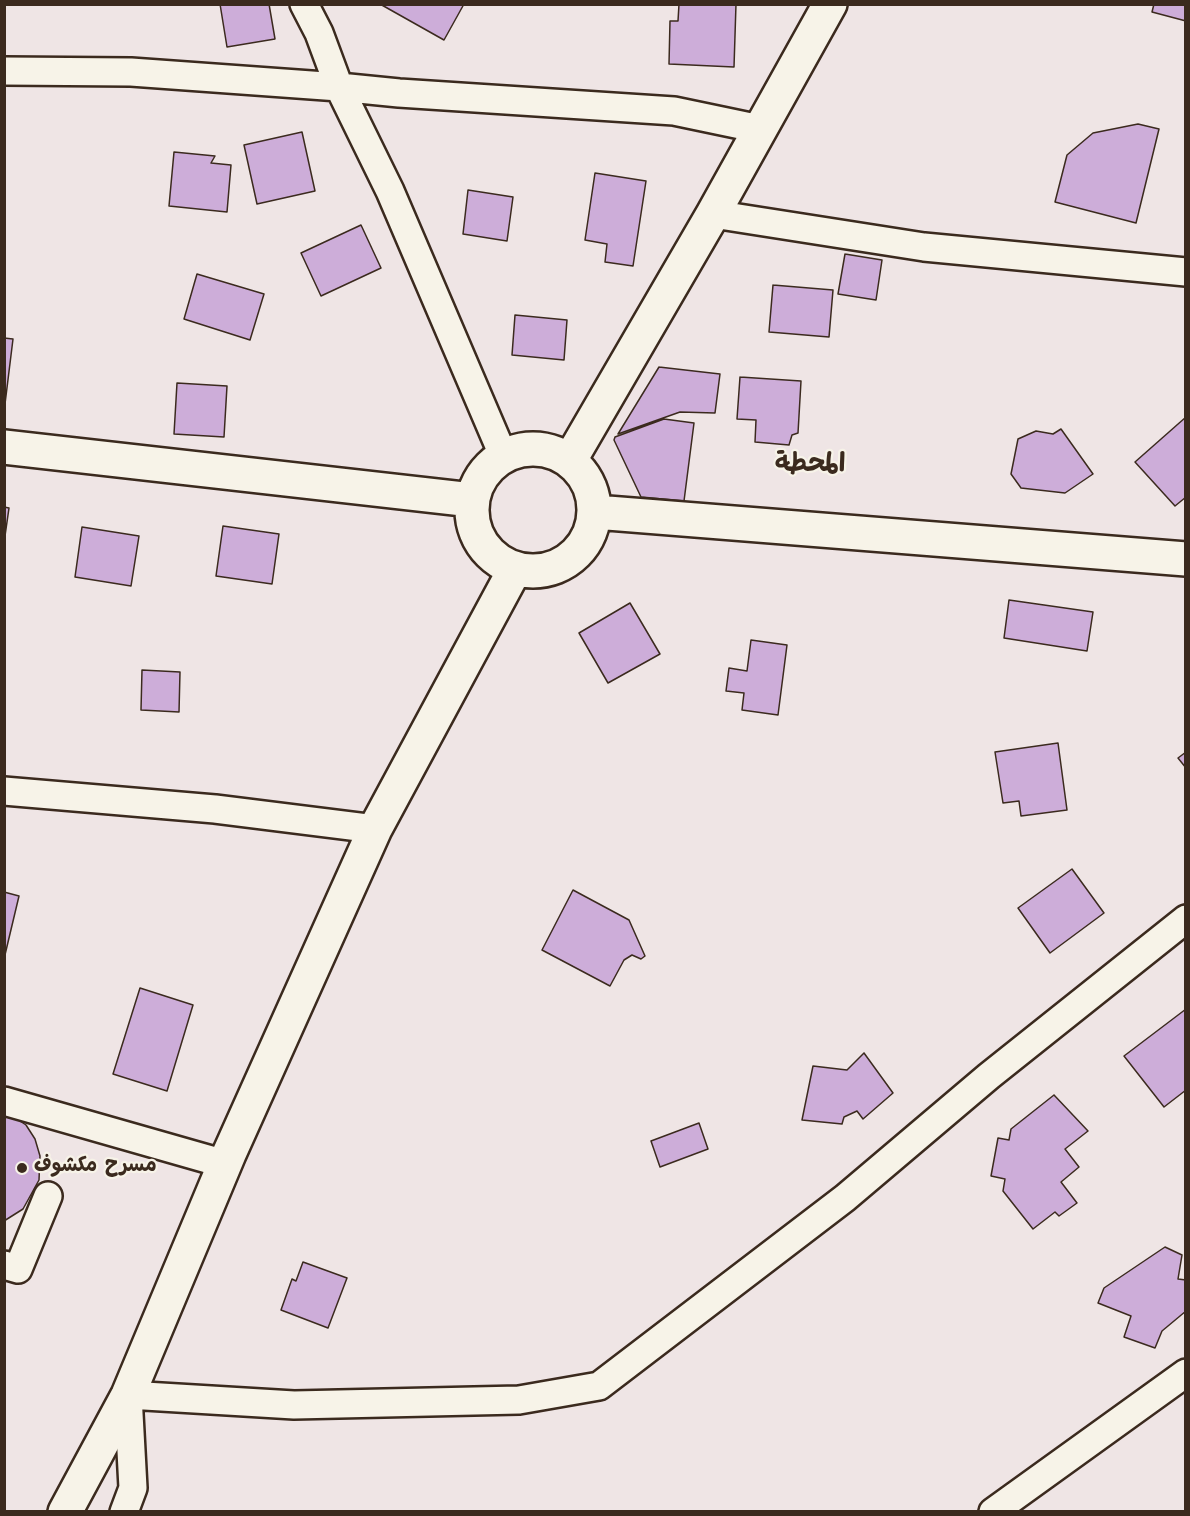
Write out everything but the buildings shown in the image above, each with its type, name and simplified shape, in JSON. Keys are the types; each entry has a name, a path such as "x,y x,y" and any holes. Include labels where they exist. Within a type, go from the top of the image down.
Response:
{"street":[{"path":"304,4 320,33 339,87 390,191 503,455"},
{"path":"570,460 714,214 830,4"},
{"path":"4,71 131,72 674,111 760,129"},
{"path":"714,214 924,247 1185,272"},
{"path":"4,447 472,500"},
{"path":"525,448 549,450 570,460 584,474 593,492 595,512 590,534 578,553 559,566 538,572 515,569 495,559 480,542 472,522 472,500 482,474 503,455 525,448"},
{"path":"595,512 1185,559"},
{"path":"65,1512 128,1395 225,1164 375,829 515,569"},
{"path":"4,791 215,809 375,829"},
{"path":"128,1395 294,1405 519,1400 598,1386 845,1198 989,1076 1185,919"},
{"path":"4,1101 225,1164"},
{"path":"4,1265 18,1269 48,1196"},
{"path":"993,1512 1185,1373"},
{"path":"124,1512 133,1488 128,1395"}],"place":[{"name":"مسرح مكشوف","path":"22,1168"}],"district":[{"name":"المحطة","path":"810,467"}]}
